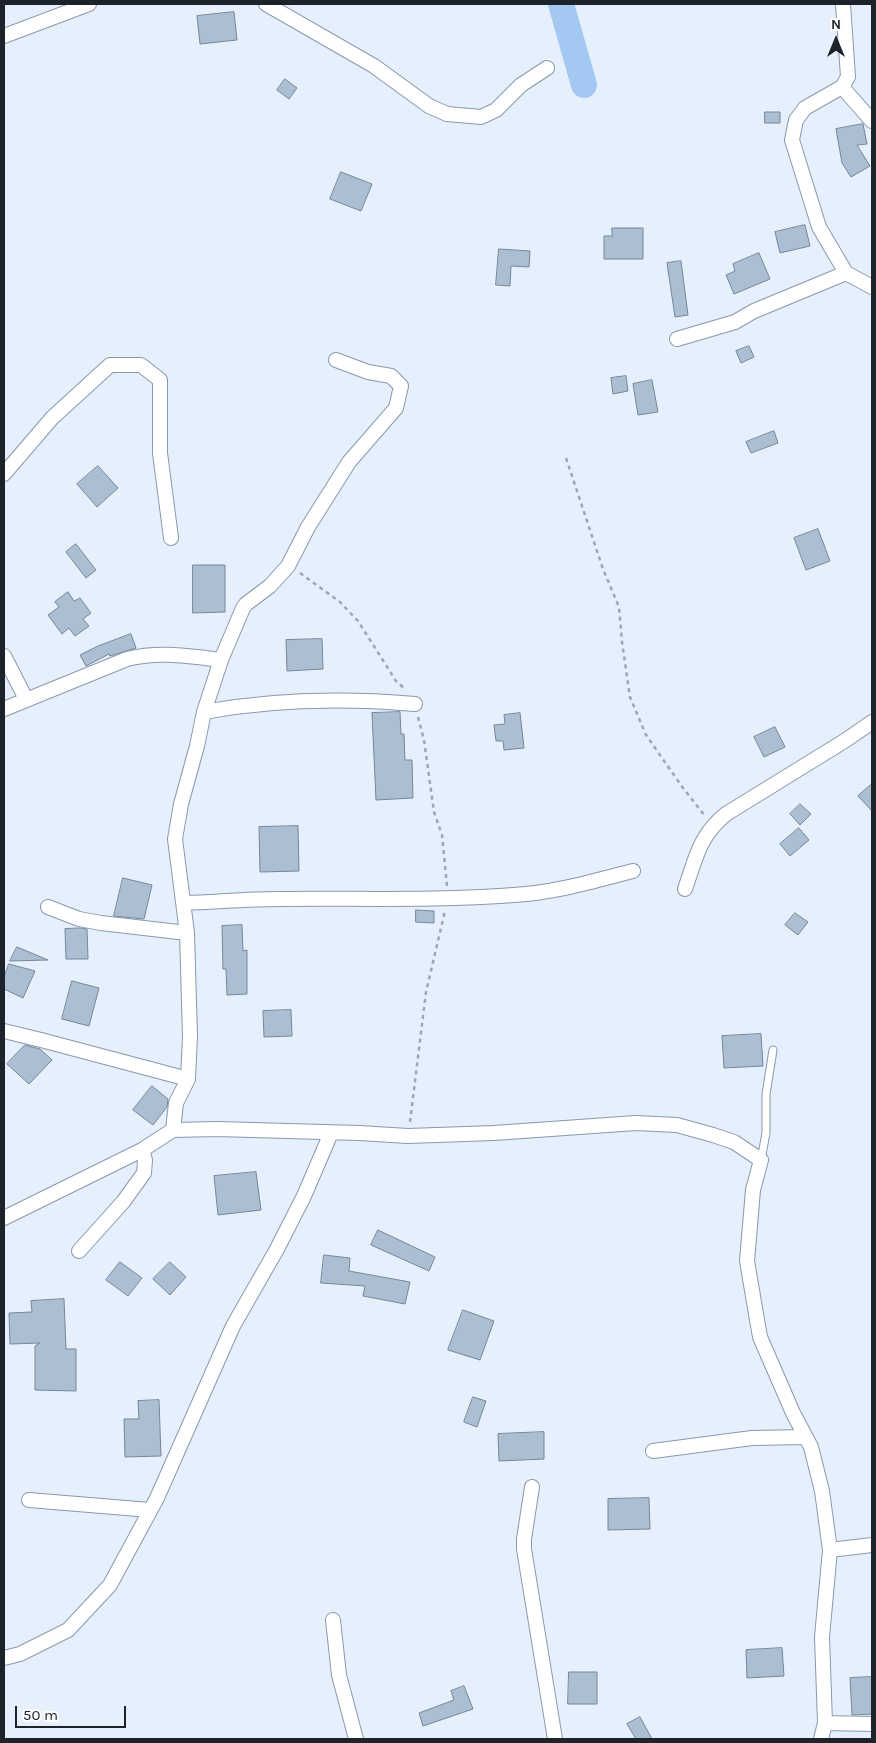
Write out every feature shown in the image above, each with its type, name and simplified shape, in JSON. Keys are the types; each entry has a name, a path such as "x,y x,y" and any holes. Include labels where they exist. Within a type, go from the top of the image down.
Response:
{"street":[{"path":"4,36 89,4"},
{"path":"266,4 374,66 429,106 447,114 481,117 488,114 496,110 521,85 547,68"},
{"path":"842,4 848,76 842,87 805,108 796,120 792,140 819,227 846,273 872,288"},
{"path":"842,87 872,120"},
{"path":"677,339 736,322 754,311 846,273"},
{"path":"173,1130 176,1103 188,1079 190,1036 187,933 175,839 181,804 204,712 222,660 246,604 270,586 288,566 308,527 349,462 396,408 401,386 391,376 368,372 336,360"},
{"path":"4,474 52,418 110,365 141,365 160,380 160,454 171,538"},
{"path":"4,709 127,659 146,654 222,660"},
{"path":"4,656 26,699"},
{"path":"204,712 254,704 305,700 356,700 415,704"},
{"path":"685,889 703,840 712,825 726,814 872,722"},
{"path":"184,902 515,895 574,886 633,871"},
{"path":"48,908 100,923 187,933"},
{"path":"4,1031 188,1079"},
{"path":"4,1218 142,1150 173,1130 218,1129 408,1136 494,1133 636,1123 678,1125 734,1142 761,1160 752,1190 747,1261 760,1337 793,1413 811,1447 822,1491 830,1550 822,1637 825,1722 821,1739"},
{"path":"4,1658 20,1654 68,1630 110,1585 150,1510 233,1326 277,1249 304,1196 330,1133"},
{"path":"79,1251 123,1202 144,1173 145,1160 142,1150"},
{"path":"653,1451 752,1438 806,1437"},
{"path":"532,1487 524,1549 555,1739"},
{"path":"30,1500 150,1510"},
{"path":"830,1550 872,1545"},
{"path":"333,1620 339,1675 356,1739"},
{"path":"825,1722 872,1724"}],"lane":[{"path":"761,1160 766,1133 766,1094 773,1050"}],"path":[{"path":"566,458 603,569 619,606 630,697 646,735 683,788 712,825"},
{"path":"408,1136 426,992 448,897"}],"building":[{"path":"234,12 237,40 200,44 197,16"},
{"path":"285,79 297,88 289,99 277,90"},
{"path":"765,112 780,112 780,123 765,123"},
{"path":"863,124 867,144 857,145 870,166 851,177 842,163 836,129"},
{"path":"341,172 372,184 361,211 330,199"},
{"path":"805,225 810,246 780,253 775,232"},
{"path":"612,228 643,228 643,259 604,259 604,236 612,236"},
{"path":"499,249 530,251 529,267 511,266 510,286 496,285"},
{"path":"759,253 770,279 734,294 726,275 735,271 733,264"},
{"path":"681,261 688,315 675,317 667,263"},
{"path":"749,346 754,357 741,363 736,351"},
{"path":"626,376 628,391 613,394 611,378"},
{"path":"652,380 658,412 638,415 633,384"},
{"path":"774,431 778,443 751,453 746,442"},
{"path":"98,466 118,488 97,507 77,484"},
{"path":"818,529 830,561 806,570 794,538"},
{"path":"76,544 96,570 86,578 66,552"},
{"path":"193,565 225,565 225,612 193,613"},
{"path":"68,592 74,601 80,598 91,613 83,619 89,626 75,636 69,628 62,634 48,615 59,607 55,602"},
{"path":"131,634 136,648 110,656 109,654 86,666 80,655"},
{"path":"322,639 323,669 287,671 286,640"},
{"path":"400,712 401,734 404,734 405,760 412,760 413,798 376,800 372,713"},
{"path":"520,713 524,748 504,750 503,741 496,741 494,725 505,724 504,715"},
{"path":"775,727 785,747 764,757 754,737"},
{"path":"872,784 872,811 858,796"},
{"path":"800,804 811,814 800,825 790,814"},
{"path":"298,826 299,871 260,872 259,827"},
{"path":"799,828 809,840 790,856 780,844"},
{"path":"123,878 152,885 144,919 114,916"},
{"path":"416,910 434,911 434,923 416,922"},
{"path":"795,913 808,922 798,935 785,925"},
{"path":"242,925 243,951 247,950 247,994 227,995 226,969 223,969 222,926"},
{"path":"65,929 87,929 88,959 66,959"},
{"path":"17,947 48,960 10,961"},
{"path":"9,964 35,971 23,998 4,989 4,977"},
{"path":"72,981 99,988 89,1026 62,1019"},
{"path":"291,1010 292,1036 264,1037 263,1011"},
{"path":"761,1034 763,1066 724,1068 722,1036"},
{"path":"25,1045 40,1049 52,1060 29,1084 7,1064"},
{"path":"152,1086 168,1099 167,1107 153,1125 133,1110"},
{"path":"256,1172 261,1210 218,1215 214,1176"},
{"path":"378,1230 435,1257 429,1271 371,1245"},
{"path":"324,1255 350,1258 349,1271 410,1282 405,1304 363,1296 365,1286 321,1283"},
{"path":"120,1262 142,1278 128,1296 106,1280"},
{"path":"170,1262 186,1277 170,1295 153,1279"},
{"path":"64,1299 66,1349 76,1349 76,1391 35,1390 35,1346 40,1343 10,1344 9,1313 32,1312 31,1301"},
{"path":"463,1310 494,1321 480,1360 448,1350"},
{"path":"473,1397 486,1401 477,1427 464,1422"},
{"path":"159,1400 161,1456 125,1457 124,1419 139,1419 138,1401"},
{"path":"544,1432 544,1459 499,1461 498,1434"},
{"path":"649,1498 650,1529 608,1530 608,1499"},
{"path":"782,1648 784,1676 747,1678 746,1650"},
{"path":"569,1672 597,1672 597,1704 568,1704"},
{"path":"872,1677 872,1714 852,1715 850,1678"},
{"path":"464,1686 473,1709 423,1726 419,1713 454,1700 451,1691"},
{"path":"640,1717 652,1739 636,1739 627,1724"}],"waterway":[{"path":"561,4 584,85"}]}
